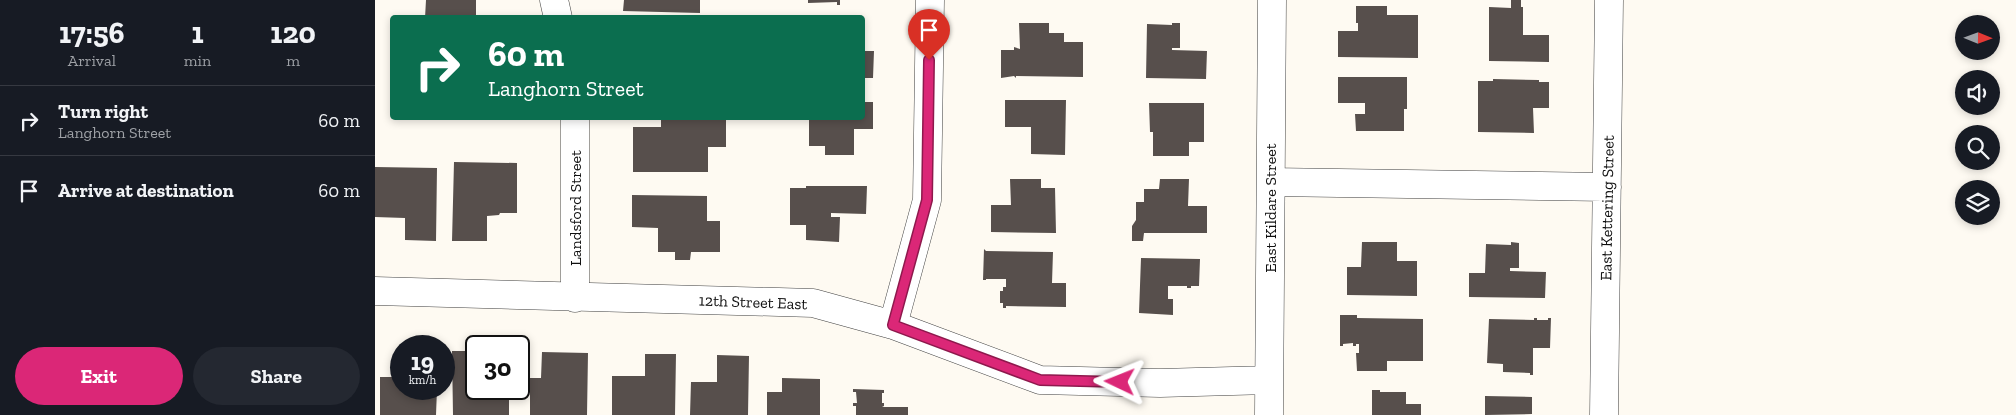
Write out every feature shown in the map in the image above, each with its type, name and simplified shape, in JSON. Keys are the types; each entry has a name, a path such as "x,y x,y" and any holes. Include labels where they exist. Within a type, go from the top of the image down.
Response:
{"street":[{"path":"554,0 557,15"},
{"path":"893,325 927,200 929,0"},
{"name":"East Kildare Street","path":"1269,415 1272,0"},
{"name":"East Kettering Street","path":"1604,415 1609,0"},
{"name":"Landsford Street","path":"575,120 575,298"},
{"path":"1271,182 1607,187"},
{"name":"12th Street East","path":"375,291 575,298 813,303 893,325 1040,380 1160,383 1269,380"}],"building":[{"path":"426,0 476,0 476,15 425,15"},
{"path":"624,0 700,0 700,13 623,11"},
{"path":"808,0 840,0 840,5 837,5 837,2 808,3"},
{"path":"1511,0 1521,0 1521,7 1523,7 1523,35 1549,35 1549,62 1489,61 1489,7 1511,8"},
{"path":"1356,6 1387,6 1387,15 1418,15 1418,58 1338,57 1338,31 1358,31"},
{"path":"1019,23 1049,23 1049,33 1064,33 1064,42 1083,42 1083,77 1016,76 1016,78 1014,76 1001,78 1001,50 1014,50 1014,47 1020,49"},
{"path":"1172,23 1180,23 1180,48 1172,48 1172,50 1207,51 1206,79 1146,78 1147,24 1172,25"},
{"path":"865,51 874,51 873,78 865,78"},
{"path":"1338,77 1407,77 1407,109 1404,109 1404,131 1356,131 1355,114 1365,114 1365,103 1338,103"},
{"path":"1493,79 1549,82 1549,108 1533,108 1534,133 1478,132 1478,81 1493,81"},
{"path":"1005,100 1066,100 1065,155 1031,154 1031,127 1005,127"},
{"path":"865,102 873,102 873,129 854,129 854,155 825,155 825,146 809,146 809,120 865,120"},
{"path":"1149,103 1204,103 1204,142 1189,142 1189,156 1153,156 1153,132 1150,132"},
{"path":"661,120 726,120 726,147 708,147 708,172 633,172 633,127 661,127"},
{"path":"454,162 517,163 517,213 500,213 499,215 487,216 487,241 452,241"},
{"path":"375,167 437,168 436,241 405,240 405,218 375,217"},
{"path":"1010,179 1041,179 1041,188 1055,188 1056,233 991,232 991,205 1011,205"},
{"path":"1160,179 1189,179 1188,206 1207,206 1207,233 1144,233 1143,241 1132,241 1132,226 1136,220 1136,202 1144,202 1144,189 1159,189"},
{"path":"806,186 867,186 866,214 831,213 831,217 840,217 839,242 806,240 806,225 790,225 790,188 806,188"},
{"path":"632,195 707,196 707,221 720,221 720,252 691,252 690,260 675,260 675,252 658,252 658,228 632,227"},
{"path":"1362,242 1397,242 1397,261 1417,261 1417,296 1347,295 1347,267 1361,267"},
{"path":"1511,242 1519,243 1519,268 1510,268 1510,271 1546,272 1545,298 1469,297 1469,273 1485,273 1486,244 1511,245"},
{"path":"984,249 986,251 1053,252 1052,283 1066,283 1066,307 1006,306 1006,308 1003,308 1003,303 1000,303 1000,291 1003,291 1003,287 1006,287 1006,279 983,280"},
{"path":"1141,258 1200,259 1199,286 1187,288 1187,286 1168,286 1168,299 1173,299 1173,315 1139,313"},
{"path":"1340,315 1357,315 1357,318 1423,319 1423,361 1387,361 1387,371 1357,371 1356,353 1359,353 1359,344 1353,346 1353,343 1343,344 1343,346 1340,346"},
{"path":"1534,318 1537,318 1537,320 1548,320 1548,318 1551,318 1550,348 1533,348 1533,375 1530,375 1530,373 1503,372 1503,364 1487,363 1489,319 1534,320"},
{"path":"455,351 465,351 465,400 509,400 509,415 453,415 453,400 455,400"},
{"path":"542,352 588,353 587,415 530,415 530,378 541,378"},
{"path":"645,354 676,354 675,415 612,415 612,376 645,376"},
{"path":"717,355 749,356 748,415 690,415 691,382 717,382"},
{"path":"380,377 390,377 390,400 437,400 436,415 380,415"},
{"path":"782,378 820,379 820,415 767,415 767,392 782,392"},
{"path":"853,389 884,390 884,393 882,393 882,403 884,403 884,406 882,407 908,407 908,415 856,415 856,406 853,406 853,403 857,403 856,392 853,392"},
{"path":"1372,390 1380,390 1380,392 1406,392 1406,404 1421,404 1421,415 1372,415"},
{"path":"1485,396 1532,397 1532,414 1485,415"}],"route":[{"path":"929,60 927,200 893,325 1040,380 1120,382"}]}
